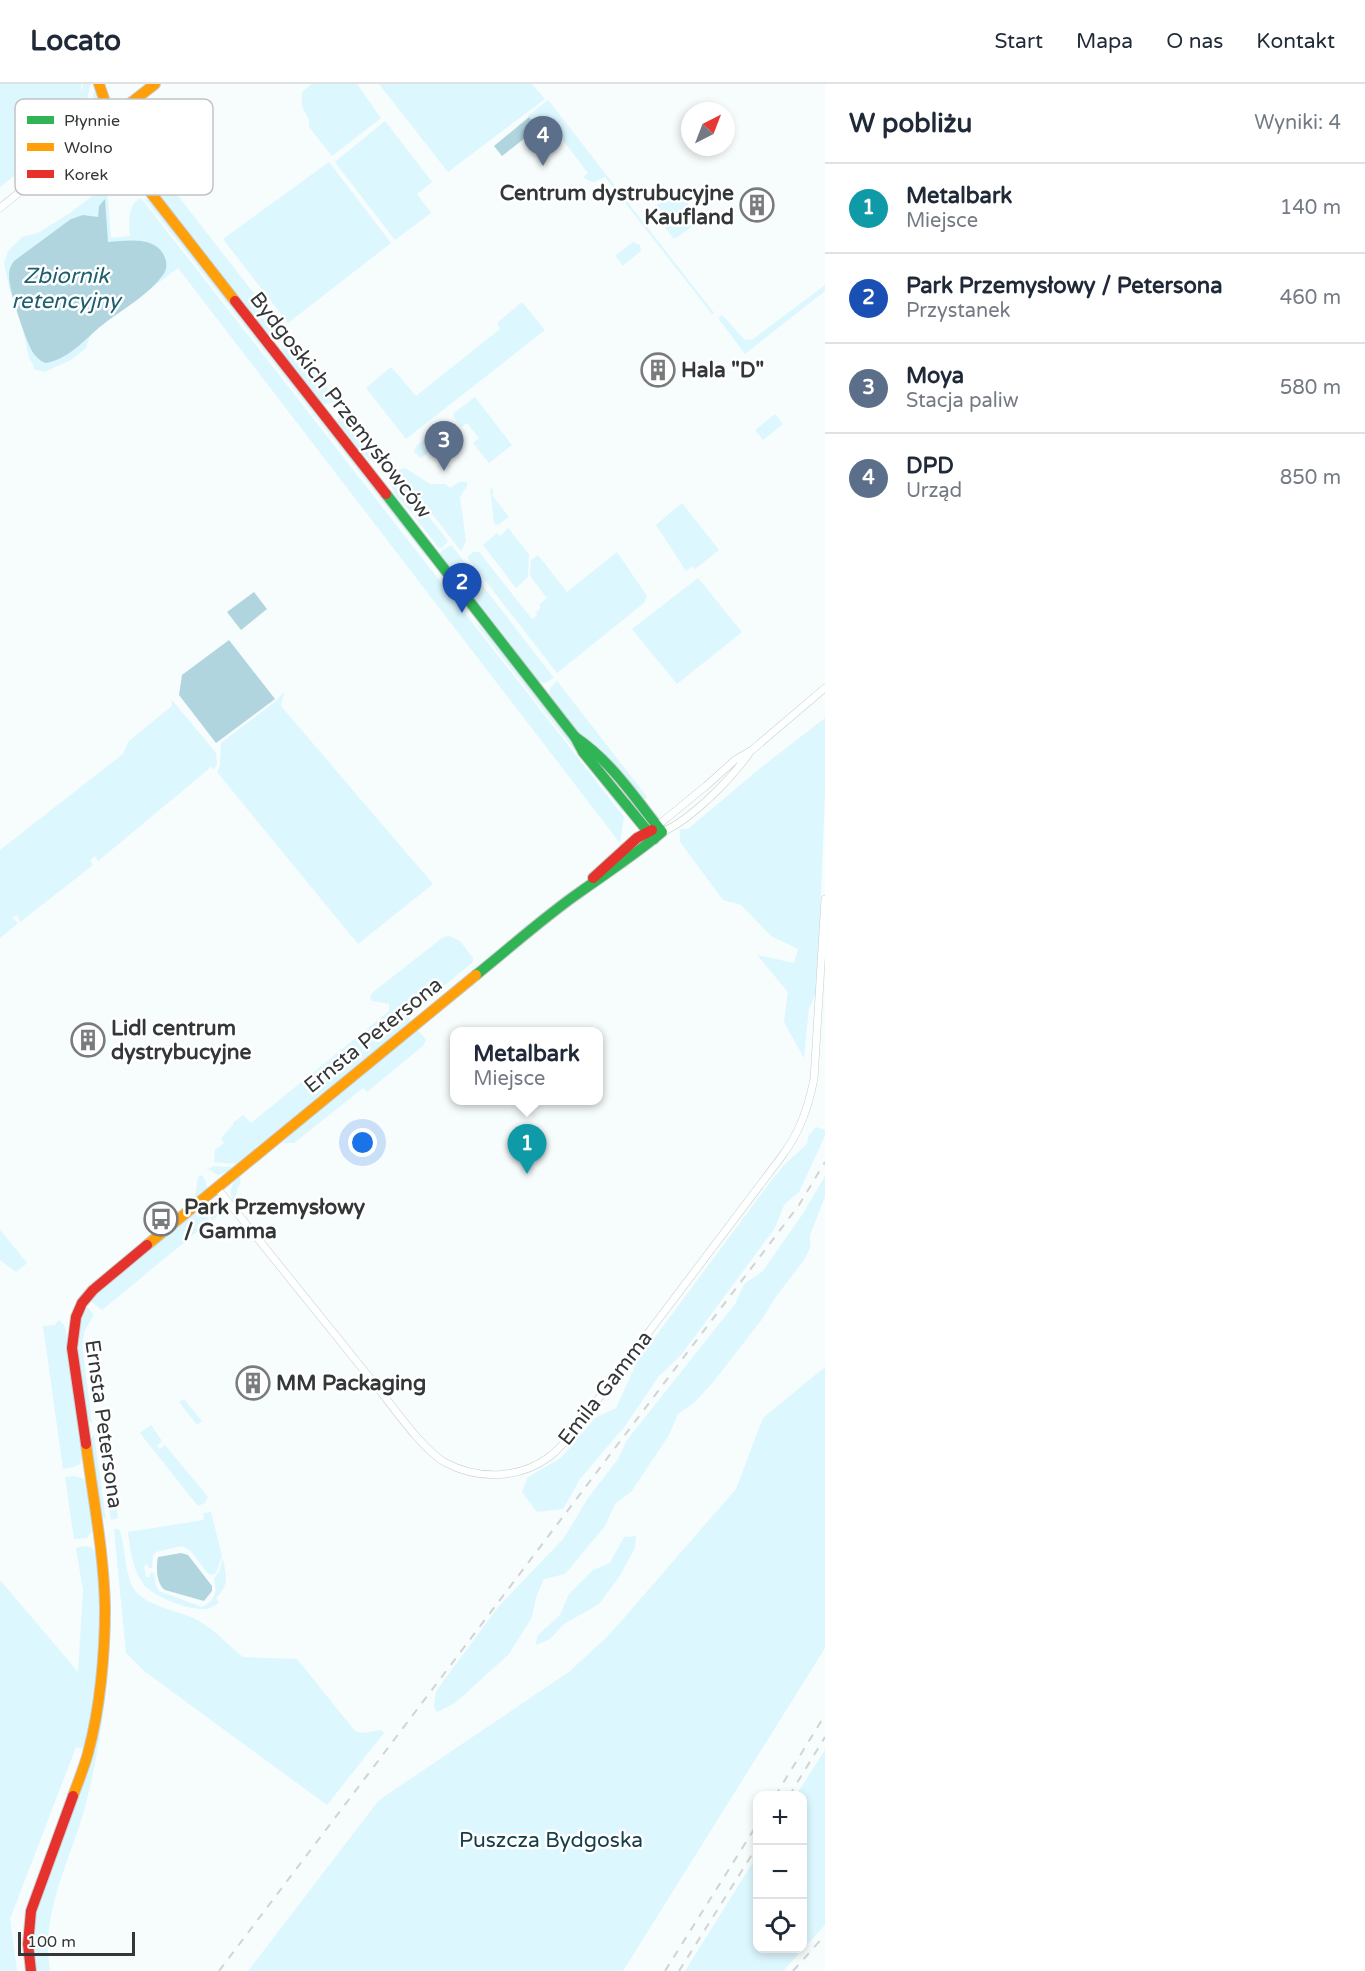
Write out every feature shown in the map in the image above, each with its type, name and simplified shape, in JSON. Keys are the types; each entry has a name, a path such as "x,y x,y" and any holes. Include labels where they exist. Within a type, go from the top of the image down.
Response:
{"street":[{"name":"Bydgoskich Przemysłowców","path":"99,84 104,99"},
{"path":"136,99 155,84"},
{"path":"0,208 16,195"},
{"name":"Bydgoskich Przemysłowców","path":"152,195 574,737 583,752 655,832"},
{"name":"Ernsta Petersona","path":"31,1971 28,1944 31,1911 88,1754 96,1720 104,1647 105,1607 102,1562 72,1348 74,1321 80,1306 93,1290 217,1188 580,892 613,871 735,760 752,750 825,688"},
{"name":"Emila Gamma","path":"217,1188 401,1416 436,1455 444,1462 466,1472 487,1475 510,1474 530,1468 549,1458 577,1427 792,1143 799,1130 808,1107 814,1079 825,899"}],"green space":[{"path":"0,84 81,84 81,93 83,84 91,84 87,99 15,99 15,175 0,187"},
{"path":"312,84 357,84 381,118 332,156 309,127 309,120 302,106 302,92"},
{"path":"379,84 532,84 545,99 448,172"},
{"path":"96,91 98,99 92,99"},
{"path":"548,100 714,313 712,314 605,177 595,182 583,177 588,173 562,139 556,143 546,138 528,116"},
{"path":"385,121 432,182 417,194 431,213 395,240 335,162"},
{"path":"329,162 391,243 288,323 223,239"},
{"path":"677,190 701,220 673,238 653,210"},
{"path":"108,195 111,238 130,236 131,209 141,198 624,817 620,843 178,268 91,333 86,348 71,360 44,372 33,369 21,321 9,288 4,263 8,251 22,237 38,233 92,196"},
{"path":"160,195 177,195 284,332 275,336 261,329 170,212"},
{"path":"144,198 151,201 428,556 426,557"},
{"path":"633,242 640,245 641,251 623,266 615,256"},
{"path":"825,285 825,291 745,354 718,318 722,315 745,340 753,339"},
{"path":"522,302 545,330 406,439 366,388 391,367 416,396 500,329 497,323"},
{"path":"287,336 338,401 326,404 318,402 285,359 282,347"},
{"path":"475,397 512,445 489,463 473,443 479,438 467,423 461,427 453,416"},
{"path":"342,406 389,466 375,463 354,443 338,422 338,410"},
{"path":"775,414 783,424 763,440 755,430"},
{"path":"434,431 442,440 438,443 433,437 423,446 428,453 421,458 414,452 416,446"},
{"path":"405,468 430,484 445,484 450,488 459,482 467,482 460,497 466,541 461,551 398,470"},
{"path":"394,473 448,541 442,548 439,548 415,517 417,515 415,512 412,513 395,495 390,483"},
{"path":"490,487 494,492 492,495 509,517 498,525 494,524"},
{"path":"682,503 719,550 695,569 692,566 686,571 656,525"},
{"path":"508,528 529,554 528,577 516,588 483,545 497,533 500,536"},
{"path":"452,546 554,678 544,683 536,681 437,555"},
{"path":"473,552 479,552 532,619 541,608 539,605 547,598 530,576 531,560 538,555 567,592 617,552 647,596 644,603 557,673 467,557"},
{"path":"698,578 742,632 677,684 632,629"},
{"path":"474,621 488,634 627,813 622,811"},
{"path":"557,681 647,797 641,802 549,697 550,688"},
{"path":"284,692 281,706 433,884 358,944 217,772 220,766 221,743 276,701"},
{"path":"171,699 216,753 217,764 214,769 211,767 98,861 95,856 90,860 93,865 20,922 17,915 12,918 18,923 0,938 0,850 123,754 129,741 172,706"},
{"path":"825,718 825,794 817,991 809,1008 804,1058 784,1022 788,992 757,955 794,963 798,949 771,936 741,905 723,900 680,842 680,829 688,829 759,769"},
{"path":"449,936 460,941 473,958 473,962 409,1015 411,1023 236,1164 214,1162 215,1150 224,1143 221,1138 233,1123 243,1115 251,1123 389,1011 389,1004 372,1001 370,998 372,993 442,938"},
{"path":"417,1029 426,1040 423,1046 367,1092 363,1088 294,1143 283,1143 295,1129"},
{"path":"816,1127 825,1130 825,1136 799,1192 784,1205 775,1228 681,1355 659,1376 625,1426 580,1479 563,1509 537,1512 522,1492 528,1477 561,1458 595,1418 616,1408 638,1360 771,1181 785,1164 807,1144 809,1135"},
{"path":"214,1166 234,1169 218,1175 208,1169"},
{"path":"202,1175 207,1188 197,1199 195,1196 198,1177"},
{"path":"239,1175 241,1182 234,1204 231,1189"},
{"path":"825,1176 825,1197 810,1235 810,1248 763,1318 714,1381 695,1402 678,1414 669,1435 631,1492 615,1504 605,1526 565,1574 544,1579 536,1597 532,1617 509,1654 455,1703 437,1712 434,1707 436,1691 499,1606 564,1538 588,1498 618,1459 627,1440 735,1304 744,1284 763,1271 802,1215"},
{"path":"216,1203 227,1209 212,1220 202,1206"},
{"path":"199,1209 210,1221 102,1310 90,1300"},
{"path":"0,1230 27,1263 16,1272 0,1260"},
{"path":"86,1306 94,1315 85,1330 82,1345 92,1423 87,1419 77,1340 79,1323"},
{"path":"59,1320 66,1330 84,1451 80,1464 63,1469 43,1326 55,1325"},
{"name":"Puszcza Bydgoska","path":"825,1367 825,1648 623,1971 248,1971 379,1800 569,1672 610,1634 736,1489 763,1418"},
{"path":"184,1399 202,1421 197,1425 179,1402"},
{"path":"151,1425 162,1441 157,1446 160,1449 165,1445 208,1497 205,1503 198,1506 140,1433"},
{"path":"94,1434 106,1520 100,1514 90,1440"},
{"path":"107,1438 118,1518 111,1520 99,1440"},
{"path":"75,1476 84,1479 88,1486 93,1530 87,1538 74,1539 65,1477"},
{"path":"211,1512 222,1556 216,1573 208,1574 190,1550 182,1546 156,1552 153,1556 152,1568 149,1568 147,1564 144,1566 146,1577 149,1577 151,1572 154,1573 159,1591 202,1607 213,1598 214,1578 219,1572 223,1558 226,1579 216,1598 219,1603 206,1609 190,1608 171,1602 146,1587 134,1564 128,1532 204,1520 203,1513"},
{"path":"114,1529 119,1529 129,1579 136,1592 142,1597 158,1606 199,1621 243,1657 297,1659 355,1731 363,1733 381,1730 384,1733 327,1805 144,1671 126,1653"},
{"path":"636,1536 635,1548 619,1577 599,1604 564,1624 550,1639 536,1645 537,1636 560,1615 569,1594 593,1570 610,1563 624,1537"},
{"path":"91,1547 97,1560 101,1611 96,1676 85,1749 76,1747 10,1919 17,1971 0,1971 0,1580 78,1672 83,1590 76,1548"},
{"path":"107,1655 109,1657 105,1695 94,1770 85,1807 53,1905 48,1939 50,1971 35,1971 32,1941 34,1920 41,1892 90,1765"},
{"path":"825,1750 825,1925 807,1945 807,1791 799,1791"},
{"path":"753,1862 753,1953 799,1953 783,1971 685,1971"}],"water":[{"path":"529,117 538,128 502,156 494,146"},
{"name":"Zbiornik retencyjny","path":"105,199 108,242 140,241 155,246 165,258 165,271 144,295 106,322 71,352 46,363 34,353 25,336 11,291 10,269 14,261 71,219 83,215 98,217 99,206"},
{"path":"254,592 267,609 241,630 227,612"},
{"path":"229,640 275,699 216,743 179,695 182,675"},
{"path":"181,1553 188,1555 212,1586 212,1591 204,1601 165,1590 160,1584 157,1570 158,1557"}],"railway":[{"path":"219,1971 799,1205 825,1162"},
{"path":"778,1791 825,1715"},
{"path":"792,1791 825,1737"},
{"path":"665,1971 753,1831"},
{"path":"679,1971 753,1853"},
{"path":"793,1971 825,1935"}],"traffic: fast":[{"path":"386,494 575,737 583,752 654,839"},
{"path":"476,975 553,912 662,832 612,769 575,737"}],"traffic: slow":[{"path":"99,84 104,99"},
{"path":"136,99 155,84"},
{"path":"152,195 235,301"},
{"path":"147,1245 476,975"},
{"path":"73,1796 86,1759 96,1718 105,1626 103,1567 86,1444"}],"traffic: jam":[{"path":"235,301 386,494"},
{"path":"593,878 637,838 652,830"},
{"path":"86,1444 72,1348 76,1317 82,1303 93,1290 147,1245"},
{"path":"31,1971 28,1944 31,1911 73,1796"}],"place":[{"name":"DPD","path":"543,166"},
{"name":"Centrum dystrubucyjne Kaufland","path":"757,205"},
{"name":"Hala \"D\"","path":"658,370"},
{"name":"Moya","path":"444,471"},
{"name":"Park Przemysłowy / Petersona","path":"462,613"},
{"name":"Lidl centrum dystrybucyjne","path":"88,1040"},
{"name":"Metalbark","path":"527,1174"},
{"name":"Park Przemysłowy / Gamma","path":"161,1219"},
{"name":"MM Packaging","path":"253,1383"}]}
